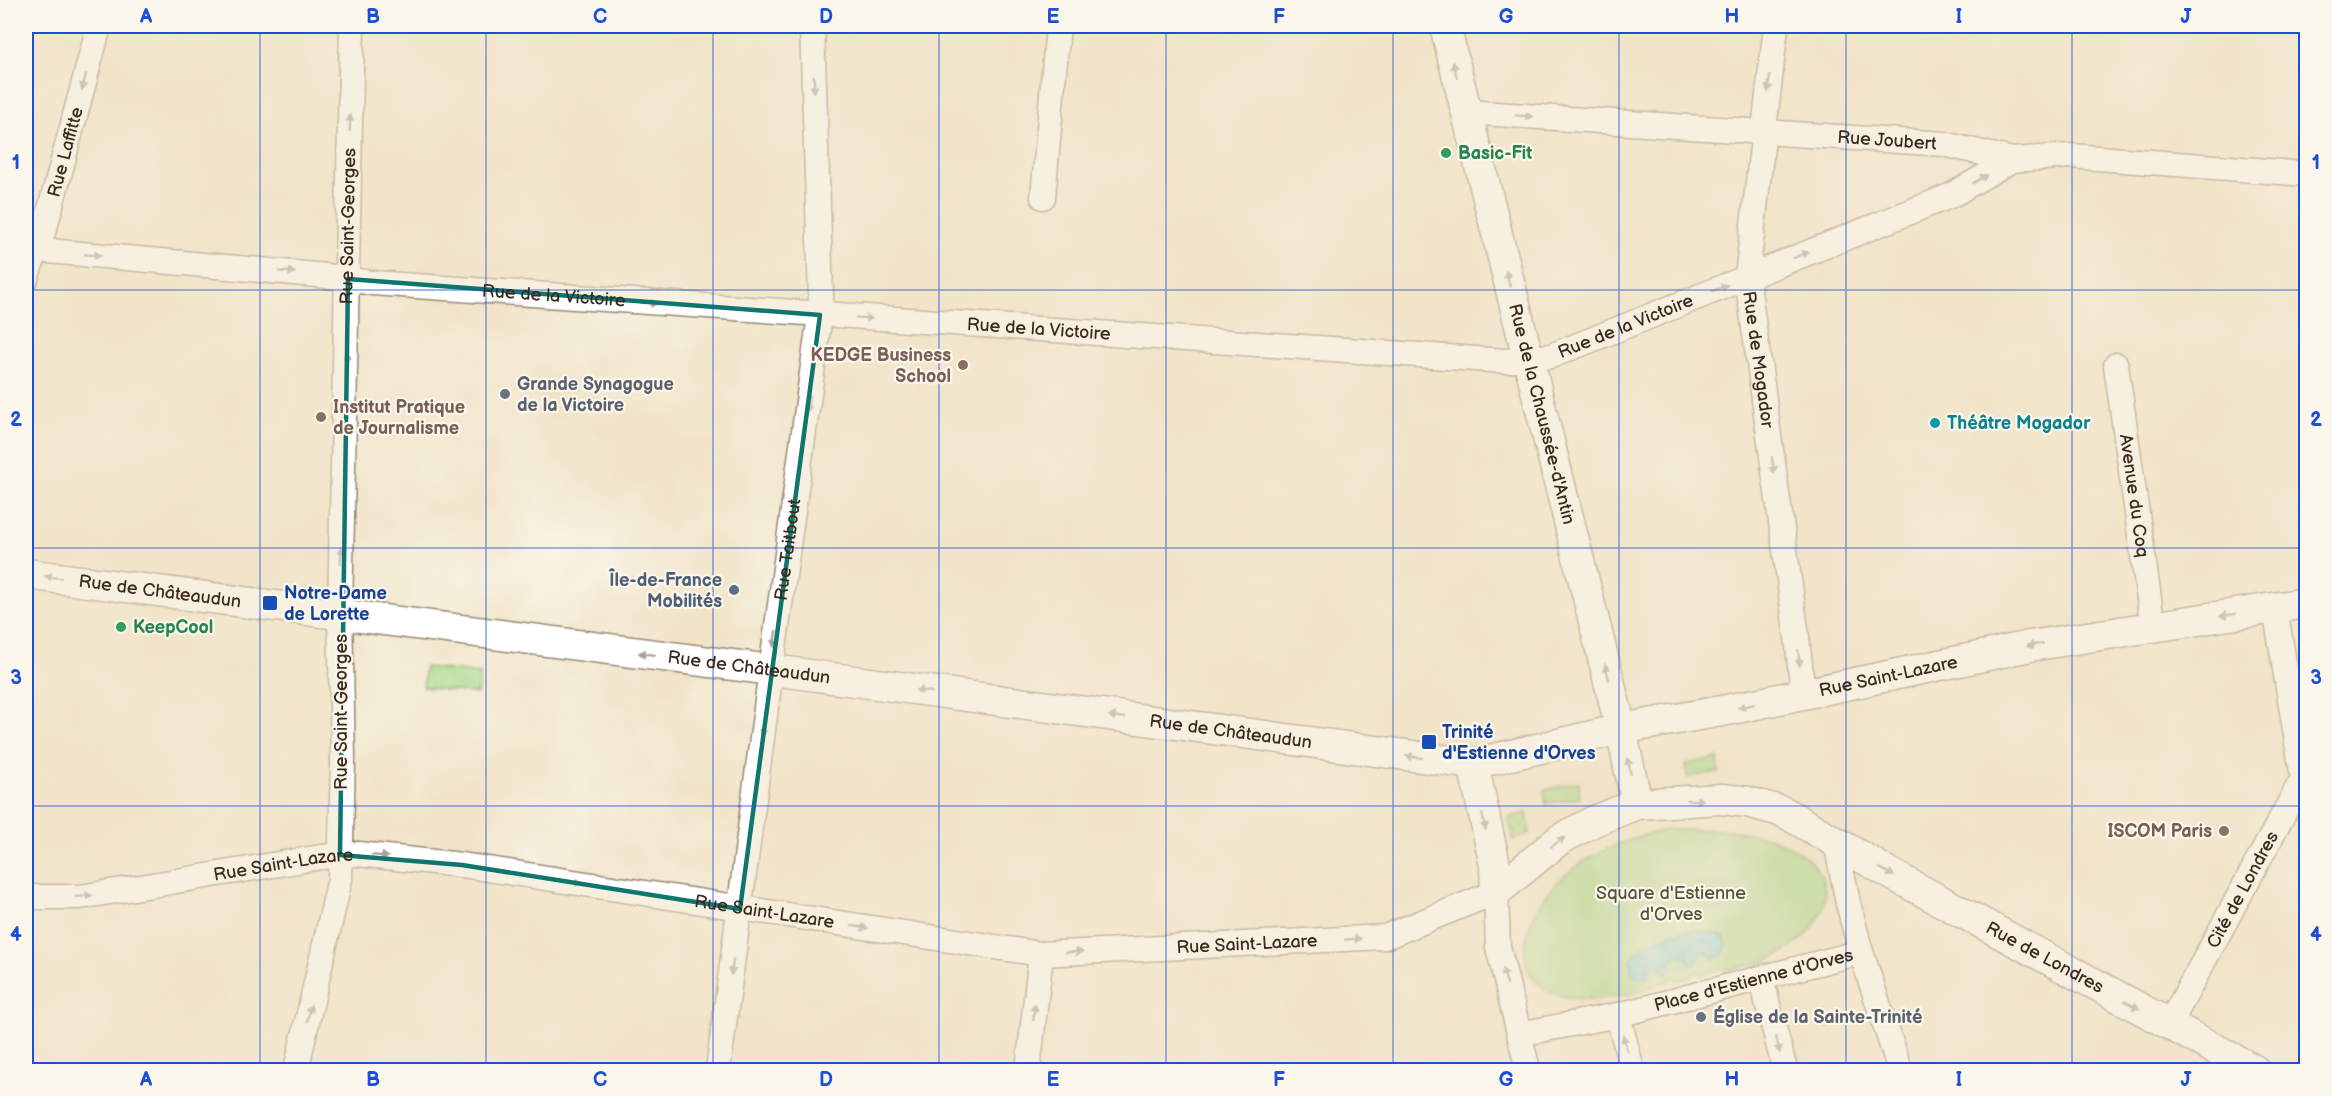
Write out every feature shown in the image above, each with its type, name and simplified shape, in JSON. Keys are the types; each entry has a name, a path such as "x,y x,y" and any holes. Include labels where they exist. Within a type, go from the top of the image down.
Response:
{"main road":[{"name":"Rue de la Chaussée-d'Antin","path":"1444,26 1621,729 1636,804"},
{"name":"Rue de Châteaudun","path":"26,574 340,613 1473,764"},
{"name":"Rue Saint-Lazare","path":"1473,764 1621,729 1803,694 2030,646 2307,603"},
{"path":"1473,764 1495,865 1496,892"},
{"path":"1496,892 1559,840 1605,815 1636,804 1722,799 1748,802 1784,812 1836,842"},
{"name":"Rue de Londres","path":"1836,842 1899,879 2254,1071"}],"street":[{"name":"Rue Laffitte","path":"26,278 30,249 46,224 99,26"},
{"name":"Rue Saint-Georges","path":"296,1071 340,879 343,759 340,613 352,26"},
{"name":"Rue Taitbout","path":"718,1071 820,315 812,26"},
{"path":"1043,197 1058,26"},
{"name":"Rue de Mogador","path":"1776,26 1747,277 1803,694"},
{"name":"Rue Joubert","path":"1466,112 1944,144 2012,160 2071,156 2307,174"},
{"name":"Rue de la Victoire","path":"30,249 372,283 1505,361 1551,356 1959,192 2012,160"},
{"name":"Avenue du Coq","path":"2116,365 2153,627"},
{"name":"Cité de Londres","path":"2169,1025 2303,778 2275,608"},
{"name":"Place d'Estienne d'Orves","path":"1520,1034 1617,1015 1861,952 1848,903 1836,842"},
{"name":"Rue Saint-Lazare","path":"26,897 80,897 358,854 462,865 1041,954 1385,937 1496,892"},
{"path":"1496,892 1498,947 1528,1071"},
{"path":"1861,952 1899,1071"},
{"path":"1029,1071 1041,954"},
{"path":"1761,978 1785,1071"},
{"path":"1617,1015 1632,1071"}],"highlighted area":[{"path":"348,279 820,315 740,909 462,865 340,855"}],"green space":[{"path":"425,667 480,674 477,694 423,687"},
{"path":"1718,758 1719,772 1687,777 1686,764"},
{"path":"1579,782 1580,798 1546,804 1544,790"},
{"path":"1527,813 1530,833 1514,840 1508,817"},
{"name":"Square d'Estienne d'Orves","path":"1665,830 1725,830 1755,834 1783,843 1802,854 1816,867 1823,882 1825,897 1821,912 1813,927 1800,941 1782,953 1755,964 1726,971 1723,968 1702,975 1698,972 1691,977 1677,981 1674,978 1668,980 1667,983 1646,988 1645,991 1599,999 1572,998 1550,992 1536,981 1528,967 1525,952 1527,935 1533,917 1543,900 1555,885 1578,865 1621,843"}],"water":[{"path":"1697,930 1724,937 1727,945 1722,955 1712,959 1709,953 1702,951 1696,956 1697,963 1691,965 1687,957 1678,955 1671,960 1671,971 1665,973 1660,964 1654,964 1648,969 1649,977 1646,978 1637,977 1631,971 1631,959 1644,946 1669,935"}],"place":[{"name":"Basic-Fit","path":"1446,153"},
{"name":"KEDGE Business School","path":"963,365"},
{"name":"Grande Synagogue de la Victoire","path":"505,394"},
{"name":"Institut Pratique de Journalisme","path":"321,417"},
{"name":"Théâtre Mogador","path":"1935,423"},
{"name":"Île-de-France Mobilités","path":"734,590"},
{"name":"Notre-Dame de Lorette","path":"270,603"},
{"name":"KeepCool","path":"121,627"},
{"name":"Trinité d'Estienne d'Orves","path":"1429,742"},
{"name":"ISCOM Paris","path":"2224,831"},
{"name":"Église de la Sainte-Trinité","path":"1701,1017"}]}
